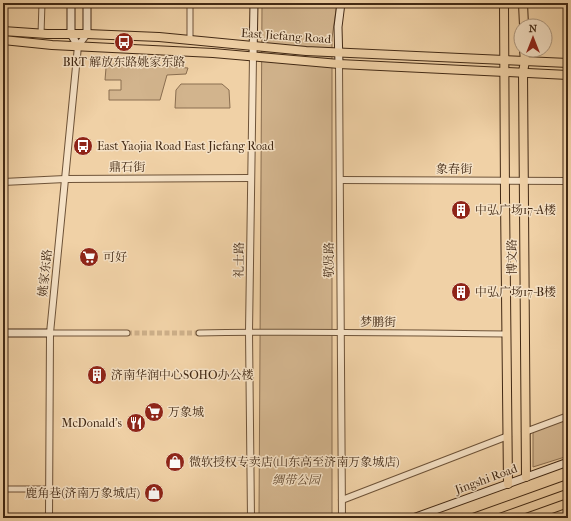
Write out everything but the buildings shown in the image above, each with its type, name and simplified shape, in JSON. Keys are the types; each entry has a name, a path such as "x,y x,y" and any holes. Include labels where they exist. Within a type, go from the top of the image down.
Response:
{"main road":[{"path":"71,3 71,34 78,46"},
{"path":"87,3 87,34"},
{"name":"礼士路","path":"252,57 254,3"},
{"name":"敬贤路","path":"339,64 338,27 341,3"},
{"name":"博文路","path":"504,3 508,484"},
{"path":"523,3 524,18"},
{"name":"East Jiefang Road","path":"3,31 41,34 158,37 306,51 568,63"},
{"name":"East Jiefang Road","path":"3,40 78,46 213,53 339,64 568,75"},
{"name":"博文路","path":"525,58 523,72 526,478"},
{"path":"3,333 50,333"},
{"name":"Jingshi Road","path":"413,518 568,462"},
{"path":"472,518 568,484"},
{"path":"526,518 568,503"}],"street":[{"path":"41,34 42,3"},
{"path":"190,3 190,40"},
{"path":"78,46 87,34"},
{"name":"姚家东路","path":"49,518 50,333 78,46"},
{"name":"礼士路","path":"251,518 249,332 252,57"},
{"name":"敬贤路","path":"339,64 342,518"},
{"name":"鼎石街","path":"3,182 65,179 250,178"},
{"name":"象春街","path":"340,180 568,181"},
{"name":"梦鹏街","path":"199,333 341,332 506,334"},
{"path":"50,333 127,333"},
{"path":"525,432 568,416"},
{"path":"342,500 508,436"},
{"path":"3,489 49,489"}],"green space":[{"name":"绸带公园","path":"262,3 337,3 332,38 332,518 259,518"},
{"path":"118,62 188,68 186,74 167,75 160,100 109,100 109,90 121,90 121,80 105,80 106,68"},
{"path":"181,84 222,84 229,90 230,108 175,108 176,90"},
{"path":"568,415 568,456 533,467 533,426"}],"tunnel":[{"path":"127,333 199,333"}],"place":[{"name":"BRT 解放东路姚家东路","path":"124,42"},
{"name":"East Yaojia Road East Jiefang Road","path":"83,146"},
{"name":"中弘广场17-A楼","path":"461,210"},
{"name":"可好","path":"89,257"},
{"name":"中弘广场17-B楼","path":"461,292"},
{"name":"济南华润中心SOHO办公楼","path":"97,375"},
{"name":"万象城","path":"154,412"},
{"name":"McDonald's","path":"136,423"},
{"name":"微软授权专卖店(山东高至济南万象城店)","path":"175,462"},
{"name":"鹿角巷(济南万象城店)","path":"154,493"}]}
